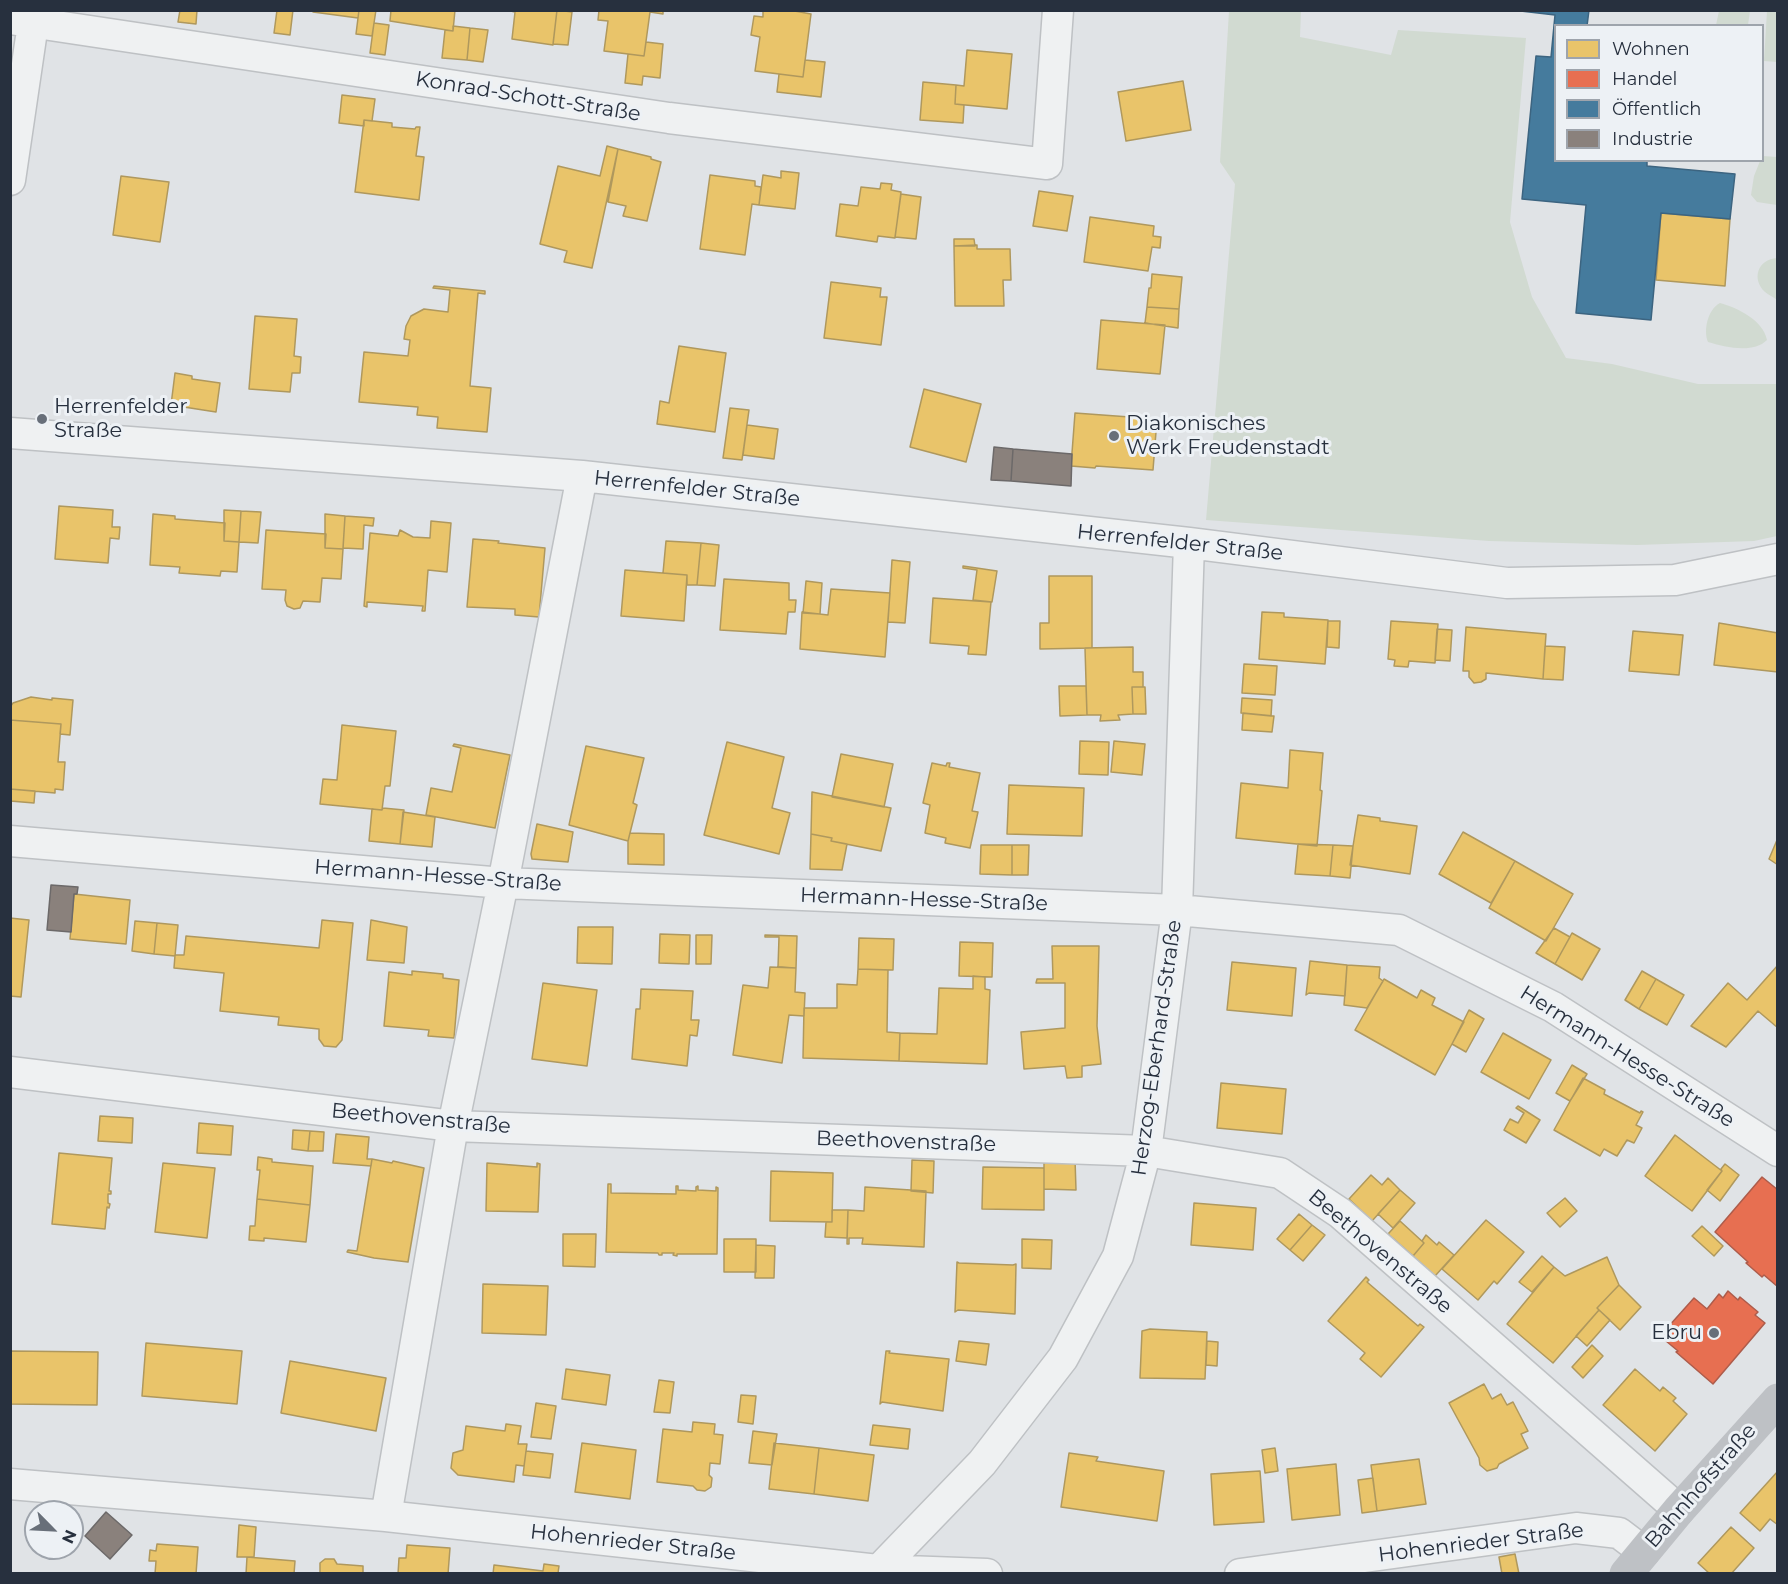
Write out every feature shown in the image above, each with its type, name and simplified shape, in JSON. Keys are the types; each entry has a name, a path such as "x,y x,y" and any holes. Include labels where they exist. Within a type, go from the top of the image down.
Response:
{"street":[{"name":"Konrad-Schott-Straße","path":"26,17 669,118 1047,164 1058,10"},
{"path":"10,180 26,17"},
{"name":"Herrenfelder Straße","path":"10,433 582,476 1189,543 1507,583 1675,580 1778,559"},
{"name":"Herrenfelder Straße","path":"453,1126 503,884 582,476"},
{"name":"Herzog-Eberhard-Straße","path":"876,1572 982,1463 1063,1358 1118,1256 1146,1151 1178,910 1189,543"},
{"name":"Hermann-Hesse-Straße","path":"10,841 503,884 1178,910 1399,930 1553,1007 1778,1151"},
{"name":"Beethovenstraße","path":"10,1072 453,1126 1146,1151 1280,1173 1340,1213 1680,1510"},
{"path":"386,1516 453,1126"},
{"name":"Bahnhofstraße","path":"1635,1563 1778,1400"},
{"name":"Hohenrieder Straße","path":"10,1484 386,1516 876,1572 987,1574"},
{"name":"Hohenrieder Straße","path":"1240,1574 1576,1527 1619,1533 1635,1563"}],"shaded area":[{"path":"1229,11 1301,11 1300,37 1391,55 1398,30 1526,38 1510,222 1532,297 1566,358 1612,364 1698,384 1777,384 1777,536 1754,541 1637,545 1489,541 1206,520 1235,184 1220,162"},
{"path":"1719,11 1750,11 1748,24 1716,24"},
{"path":"1767,11 1777,11 1777,62 1764,61"},
{"path":"1764,156 1777,157 1777,205 1757,202 1751,195 1754,176 1760,162 1764,162"},
{"path":"1778,258 1777,300 1761,287 1758,276 1765,262"},
{"path":"1720,303 1749,316 1760,326 1767,340 1747,348 1708,342 1706,332 1708,320 1712,310"}],"building: Wohnen":[{"path":"180,10 197,10 196,24 178,22"},
{"path":"277,10 293,10 290,35 274,33"},
{"path":"313,10 359,10 358,18 313,12"},
{"path":"359,10 376,10 372,36 356,34"},
{"path":"391,10 455,10 453,31 390,21"},
{"path":"506,10 557,10 553,45 512,39 515,12"},
{"path":"557,10 572,12 568,45 553,44"},
{"path":"599,10 663,10 663,14 650,12 644,56 604,51 608,21 598,20"},
{"path":"763,10 789,10 811,14 803,77 755,71 760,37 751,35 754,16 763,17"},
{"path":"374,23 389,25 385,55 370,53"},
{"path":"453,26 470,28 467,60 442,58 445,30 453,31"},
{"path":"470,28 488,30 483,62 467,60"},
{"path":"646,42 663,44 660,78 643,76 642,85 625,83 628,54 644,56"},
{"path":"967,50 1012,54 1007,109 955,104 956,85 964,86"},
{"path":"805,60 825,62 821,97 777,92 779,74 803,77"},
{"path":"1183,81 1191,130 1126,141 1118,92"},
{"path":"923,82 956,85 955,104 964,105 963,123 920,120"},
{"path":"342,95 375,99 372,121 364,120 364,126 339,123"},
{"path":"364,120 392,123 392,127 415,129 420,127 416,156 424,157 419,200 355,192"},
{"path":"607,146 618,149 592,268 564,262 567,251 540,244 558,166 600,176"},
{"path":"618,149 651,157 661,162 647,221 623,216 626,206 608,202"},
{"path":"781,171 799,173 795,209 759,205 763,175 781,178"},
{"path":"710,175 755,181 755,186 761,187 759,205 752,204 745,255 700,249"},
{"path":"121,176 169,182 160,242 113,235"},
{"path":"881,183 892,184 891,190 901,192 895,238 878,236 877,242 836,236 840,204 858,206 861,187 880,189"},
{"path":"1039,191 1073,196 1067,231 1033,226"},
{"path":"901,194 921,197 916,239 895,237"},
{"path":"1661,213 1730,219 1725,286 1656,280"},
{"path":"1090,217 1154,226 1153,236 1161,237 1160,248 1152,247 1148,271 1084,262"},
{"path":"954,239 974,239 975,246 954,246"},
{"path":"977,245 977,249 1010,249 1011,280 1003,280 1004,306 955,306 954,246"},
{"path":"1152,274 1182,277 1179,309 1147,307"},
{"path":"831,282 881,288 880,297 887,297 881,345 824,338"},
{"path":"434,286 485,291 485,294 478,293 470,386 491,388 487,432 437,428 438,417 417,415 418,407 359,402 364,352 408,356 410,340 404,339 406,326 411,316 424,309 448,312 450,290 433,288"},
{"path":"1147,307 1179,309 1178,328 1145,323"},
{"path":"255,316 297,319 294,356 301,357 300,373 292,373 290,392 249,389"},
{"path":"1101,320 1165,325 1160,374 1097,369"},
{"path":"679,346 726,353 715,432 657,424 660,401 669,403"},
{"path":"175,373 192,376 192,379 220,383 216,412 171,405"},
{"path":"924,389 981,404 966,462 910,447"},
{"path":"730,408 749,410 742,460 723,458"},
{"name":"Diakonisches Werk Freudenstadt","path":"1075,413 1157,419 1153,470 1071,466"},
{"path":"747,425 778,429 774,459 743,455"},
{"path":"59,506 113,510 112,527 120,527 119,539 110,538 108,563 55,559"},
{"path":"224,510 241,511 239,542 224,541"},
{"path":"241,511 261,512 258,543 239,542"},
{"path":"153,514 175,516 175,519 225,523 224,541 239,542 237,572 221,571 220,576 179,573 180,567 150,565"},
{"path":"325,514 345,516 343,549 325,548"},
{"path":"345,516 374,518 373,526 364,525 363,549 343,548"},
{"path":"431,521 451,523 447,572 428,570 425,611 422,611 423,606 367,602 367,607 364,606 370,533 398,536 400,530 413,537 430,538"},
{"path":"266,530 326,534 325,548 343,549 341,579 322,578 320,602 303,601 300,608 294,609 287,606 286,590 262,589"},
{"path":"473,539 545,548 539,617 515,615 515,609 467,607"},
{"path":"666,541 701,543 697,585 687,585 687,575 663,573"},
{"path":"701,543 719,545 715,586 697,585"},
{"path":"892,560 910,562 905,623 888,622"},
{"path":"963,566 997,571 992,602 973,600 977,570 963,568"},
{"path":"625,570 687,575 684,621 621,616"},
{"path":"1049,576 1092,576 1092,648 1040,649 1040,623 1049,623"},
{"path":"724,579 789,583 789,600 796,600 795,612 788,612 786,634 720,630"},
{"path":"806,581 822,583 820,614 803,613"},
{"path":"831,589 890,593 885,657 800,649 802,612 828,615"},
{"path":"933,598 991,602 986,655 968,654 969,646 930,643"},
{"path":"1262,612 1284,613 1284,617 1328,620 1325,664 1259,659"},
{"path":"1328,621 1340,621 1339,648 1327,647"},
{"path":"1391,621 1438,624 1435,663 1409,661 1408,667 1394,666 1395,660 1388,659"},
{"path":"1719,623 1778,633 1778,672 1714,665"},
{"path":"1466,627 1546,634 1543,679 1486,673 1486,679 1474,683 1469,677 1469,671 1463,671"},
{"path":"1437,629 1452,630 1450,661 1435,660"},
{"path":"1633,631 1683,635 1679,675 1629,671"},
{"path":"1545,646 1565,647 1563,680 1543,679"},
{"path":"1133,647 1133,672 1143,672 1143,687 1132,687 1133,714 1118,715 1120,720 1100,721 1101,715 1087,715 1085,648"},
{"path":"1244,664 1277,666 1275,695 1242,693"},
{"path":"1059,686 1086,686 1087,715 1060,716"},
{"path":"1132,687 1145,687 1146,714 1133,714"},
{"path":"31,697 73,700 70,735 60,734 61,724 10,720 10,707 13,703"},
{"path":"1242,698 1272,700 1271,716 1241,713"},
{"path":"1243,713 1274,716 1272,732 1242,730"},
{"path":"10,720 61,724 58,762 65,762 63,790 55,789 55,793 10,789"},
{"path":"342,725 396,731 390,786 385,786 382,810 320,804 323,779 337,780"},
{"path":"1080,741 1109,742 1108,775 1079,774"},
{"path":"1114,741 1145,744 1142,775 1111,772"},
{"path":"727,742 784,757 772,808 790,813 779,854 704,835"},
{"path":"454,744 510,755 495,828 426,815 431,788 452,792 461,748 453,746"},
{"path":"586,746 644,758 633,803 637,805 628,841 569,825"},
{"path":"1290,750 1323,753 1317,846 1236,838 1241,783 1288,788"},
{"path":"841,754 893,764 884,807 832,797"},
{"path":"932,763 946,766 950,763 949,767 980,773 972,811 978,812 970,848 945,843 946,838 925,833 930,805 923,803"},
{"path":"1009,785 1084,788 1082,836 1007,834"},
{"path":"10,789 35,791 34,803 10,801"},
{"path":"812,792 891,808 881,851 831,841 832,838 811,834"},
{"path":"383,808 404,810 400,844 369,841 372,809 382,810"},
{"path":"403,812 435,817 432,847 400,844"},
{"path":"1358,815 1380,818 1380,821 1417,826 1410,874 1350,865"},
{"path":"537,824 573,832 568,862 532,859"},
{"path":"1463,832 1515,861 1491,903 1439,874"},
{"path":"630,833 664,834 664,865 628,864"},
{"path":"811,834 847,844 842,870 810,869"},
{"path":"1778,840 1778,865 1769,859"},
{"path":"1298,844 1333,845 1330,876 1295,874"},
{"path":"981,845 1012,845 1012,875 980,874"},
{"path":"1012,845 1029,845 1028,875 1012,875"},
{"path":"1333,845 1353,846 1350,878 1330,876"},
{"path":"1515,861 1573,894 1546,941 1489,908"},
{"path":"74,894 130,900 126,944 70,939"},
{"path":"10,918 29,920 21,997 10,996"},
{"path":"322,920 353,923 342,1040 336,1047 324,1046 319,1039 319,1029 278,1025 279,1017 220,1011 224,973 174,968 175,955 184,955 186,936 319,948"},
{"path":"371,920 407,927 404,963 367,960"},
{"path":"135,921 157,923 154,954 132,951"},
{"path":"157,923 178,925 175,956 154,954"},
{"path":"578,927 613,927 612,964 577,963"},
{"path":"1554,928 1570,937 1555,964 1536,953"},
{"path":"1572,933 1600,949 1582,980 1555,964"},
{"path":"660,934 690,935 689,964 659,963"},
{"path":"696,935 712,935 711,964 696,964"},
{"path":"765,935 797,936 796,968 778,967 779,937 765,937"},
{"path":"859,938 894,939 893,970 858,969"},
{"path":"960,942 993,943 992,977 959,976"},
{"path":"1052,946 1099,946 1097,1026 1101,1064 1082,1066 1082,1077 1067,1078 1065,1066 1024,1069 1021,1032 1065,1028 1065,983 1036,983 1037,979 1053,979"},
{"path":"1310,961 1347,965 1345,996 1309,993 1306,995"},
{"path":"1232,962 1296,968 1292,1016 1227,1010"},
{"path":"1347,965 1380,967 1379,978 1383,981 1367,1008 1344,1005"},
{"path":"1778,965 1778,1028 1758,1011 1726,1047 1691,1026 1728,983 1747,1000"},
{"path":"770,967 796,968 795,992 805,993 804,1016 789,1015 782,1063 733,1055 743,985 768,988"},
{"path":"858,969 888,970 887,1032 900,1033 899,1061 803,1058 804,1008 837,1008 837,984 857,985"},
{"path":"412,971 443,974 443,978 459,980 454,1038 428,1036 429,1030 384,1026 389,972 412,975"},
{"path":"1642,971 1656,979 1639,1009 1625,1000"},
{"path":"973,976 985,977 985,989 990,990 987,1064 899,1061 900,1033 937,1034 939,988 973,989"},
{"path":"1384,979 1417,998 1421,990 1435,998 1432,1005 1464,1022 1435,1075 1355,1030"},
{"path":"1656,979 1684,995 1667,1025 1639,1009"},
{"path":"543,983 597,990 587,1066 532,1059"},
{"path":"641,989 693,991 691,1020 699,1020 697,1036 690,1035 687,1066 632,1059 636,1009 640,1009"},
{"path":"1469,1010 1484,1019 1466,1052 1452,1044"},
{"path":"1503,1033 1551,1060 1529,1099 1481,1072"},
{"path":"1572,1065 1587,1074 1570,1101 1556,1093"},
{"path":"1583,1078 1605,1090 1604,1094 1640,1113 1643,1112 1636,1125 1642,1128 1634,1143 1627,1140 1617,1156 1604,1149 1600,1156 1554,1130"},
{"path":"1221,1083 1286,1089 1282,1134 1217,1128"},
{"path":"1518,1106 1540,1120 1526,1143 1504,1130 1510,1119 1518,1123 1524,1113 1516,1108"},
{"path":"100,1116 133,1118 132,1143 98,1141"},
{"path":"199,1123 233,1126 231,1155 197,1153"},
{"path":"293,1130 310,1131 308,1151 292,1149"},
{"path":"310,1131 324,1132 323,1151 308,1151"},
{"path":"336,1134 369,1137 367,1159 372,1159 371,1166 333,1163"},
{"path":"1675,1135 1722,1171 1692,1211 1645,1176"},
{"path":"59,1153 112,1158 109,1191 111,1194 108,1194 110,1204 109,1208 107,1207 105,1229 52,1224"},
{"path":"258,1157 272,1159 272,1162 313,1166 310,1205 257,1199 260,1170 257,1170"},
{"path":"372,1159 424,1168 408,1262 347,1252 348,1250 357,1251"},
{"path":"1044,1159 1075,1159 1076,1190 1044,1189"},
{"path":"912,1160 934,1161 933,1193 911,1191"},
{"path":"163,1163 215,1168 207,1238 155,1232"},
{"path":"487,1163 537,1167 537,1163 540,1164 538,1212 486,1211"},
{"path":"1725,1164 1739,1175 1720,1201 1707,1190"},
{"path":"983,1167 1044,1168 1044,1210 982,1209"},
{"path":"771,1171 833,1173 832,1222 770,1221"},
{"path":"1371,1175 1382,1185 1388,1178 1400,1190 1372,1221 1349,1199"},
{"path":"608,1184 611,1184 611,1193 676,1194 676,1186 678,1190 696,1191 698,1186 698,1190 716,1191 716,1187 718,1188 717,1254 677,1254 677,1256 673,1255 674,1253 659,1255 658,1253 606,1252"},
{"path":"865,1187 926,1191 924,1247 862,1244 863,1238 849,1238 849,1244 847,1244 848,1210 864,1211"},
{"path":"1400,1190 1415,1203 1393,1228 1378,1214"},
{"path":"1565,1198 1577,1211 1560,1227 1547,1213"},
{"path":"257,1199 310,1205 306,1242 264,1238 264,1241 249,1240 250,1226 255,1226"},
{"path":"1194,1203 1256,1208 1253,1250 1191,1245"},
{"path":"832,1210 848,1210 847,1238 825,1237 826,1222 832,1222"},
{"path":"1299,1214 1312,1225 1290,1250 1277,1239"},
{"path":"1486,1220 1524,1252 1497,1284 1494,1281 1478,1300 1442,1269"},
{"path":"1400,1221 1424,1243 1413,1256 1388,1234"},
{"path":"1312,1225 1325,1235 1303,1261 1290,1250"},
{"path":"1702,1226 1723,1246 1714,1256 1692,1236"},
{"path":"563,1234 596,1234 595,1267 563,1266"},
{"path":"1426,1235 1437,1245 1439,1242 1454,1255 1435,1276 1413,1256 1424,1243 1422,1241"},
{"path":"724,1239 756,1239 756,1272 724,1272"},
{"path":"1022,1239 1052,1240 1051,1269 1022,1268"},
{"path":"756,1245 775,1246 774,1278 755,1278"},
{"path":"1542,1256 1554,1267 1532,1292 1519,1282"},
{"path":"1607,1257 1619,1285 1597,1308 1599,1310 1553,1363 1507,1324 1554,1267 1565,1276"},
{"path":"957,1262 1016,1264 1015,1314 958,1310 955,1312"},
{"path":"1366,1277 1369,1280 1367,1282 1418,1326 1420,1324 1424,1327 1381,1377 1360,1359 1365,1353 1328,1321"},
{"path":"483,1284 548,1286 546,1335 482,1333"},
{"path":"1619,1285 1641,1307 1620,1330 1597,1308"},
{"path":"1599,1310 1610,1320 1587,1346 1576,1336"},
{"path":"1150,1329 1207,1332 1205,1379 1140,1378 1142,1331"},
{"path":"959,1341 989,1344 986,1365 956,1361"},
{"path":"1207,1341 1218,1342 1217,1366 1206,1365"},
{"path":"146,1343 242,1351 237,1404 142,1396"},
{"path":"1592,1345 1603,1356 1583,1378 1572,1367"},
{"path":"10,1351 98,1352 97,1405 10,1404"},
{"path":"886,1351 949,1359 943,1411 882,1402 880,1404"},
{"path":"290,1361 386,1378 376,1431 281,1413"},
{"path":"566,1369 610,1375 606,1405 562,1399"},
{"path":"1635,1369 1660,1391 1663,1387 1676,1398 1673,1401 1687,1414 1655,1451 1603,1405"},
{"path":"659,1380 674,1382 670,1413 654,1412"},
{"path":"1484,1384 1492,1399 1501,1394 1507,1405 1513,1402 1528,1431 1521,1434 1528,1448 1499,1464 1497,1468 1487,1471 1480,1465 1479,1458 1449,1403"},
{"path":"741,1395 756,1396 753,1424 738,1422"},
{"path":"536,1403 556,1406 551,1439 531,1437"},
{"path":"693,1422 715,1424 714,1434 723,1435 720,1464 710,1463 711,1487 705,1491 697,1490 693,1486 657,1482 663,1429 692,1432"},
{"path":"506,1424 521,1426 518,1444 527,1444 524,1466 516,1465 514,1482 458,1475 451,1468 453,1453 463,1450 466,1426 505,1431"},
{"path":"873,1425 910,1429 908,1449 870,1445"},
{"path":"753,1431 777,1434 772,1465 749,1463"},
{"path":"582,1443 636,1450 630,1499 575,1492"},
{"path":"774,1443 819,1448 814,1494 769,1489"},
{"path":"819,1448 874,1455 868,1501 814,1494"},
{"path":"1275,1448 1278,1471 1265,1473 1262,1450"},
{"path":"526,1451 553,1454 550,1478 523,1475"},
{"path":"1069,1453 1098,1457 1096,1461 1164,1471 1157,1521 1061,1507"},
{"path":"1419,1459 1426,1504 1377,1511 1371,1465"},
{"path":"1336,1464 1340,1515 1292,1520 1287,1469"},
{"path":"1260,1471 1264,1522 1214,1525 1211,1474"},
{"path":"1778,1471 1778,1525 1770,1519 1760,1531 1740,1513"},
{"path":"1373,1478 1377,1511 1362,1513 1358,1480"},
{"path":"239,1525 256,1527 254,1557 237,1557"},
{"path":"1731,1527 1754,1548 1731,1574 1710,1574 1698,1563"},
{"path":"157,1544 198,1547 196,1574 155,1574 156,1561 149,1561 150,1550 156,1551"},
{"path":"407,1545 450,1548 448,1574 398,1574 399,1558 406,1558"},
{"path":"1515,1554 1519,1574 1502,1574 1499,1557"},
{"path":"247,1557 295,1561 294,1574 246,1574"},
{"path":"325,1559 334,1559 337,1564 363,1566 363,1574 320,1574 320,1563"},
{"path":"544,1564 559,1566 558,1573 560,1574 493,1574 494,1565 543,1571"}],"building: Handel":[{"path":"1762,1177 1778,1190 1778,1287 1764,1275 1762,1277 1715,1232"},
{"path":"1728,1291 1738,1300 1740,1297 1758,1312 1755,1315 1765,1323 1713,1384 1660,1336 1694,1298 1707,1309 1719,1294 1723,1298"}],"building: Öffentlich":[{"path":"1512,10 1589,10 1587,24 1554,24 1555,15"},
{"path":"1554,26 1554,162 1647,162 1647,166 1735,174 1730,219 1661,213 1651,320 1576,313 1586,205 1522,199 1536,56 1551,57"}],"building: Industrie":[{"path":"994,447 1013,449 1011,481 991,480"},
{"path":"1013,449 1072,454 1071,486 1011,481"},
{"path":"51,885 78,887 77,894 74,894 71,932 47,930"},
{"path":"106,1512 132,1535 110,1559 85,1536"}],"place":[{"name":"Herrenfelder Straße","path":"42,419"},
{"name":"Diakonisches Werk Freudenstadt","path":"1114,436"},
{"name":"Ebru","path":"1714,1333"}]}
